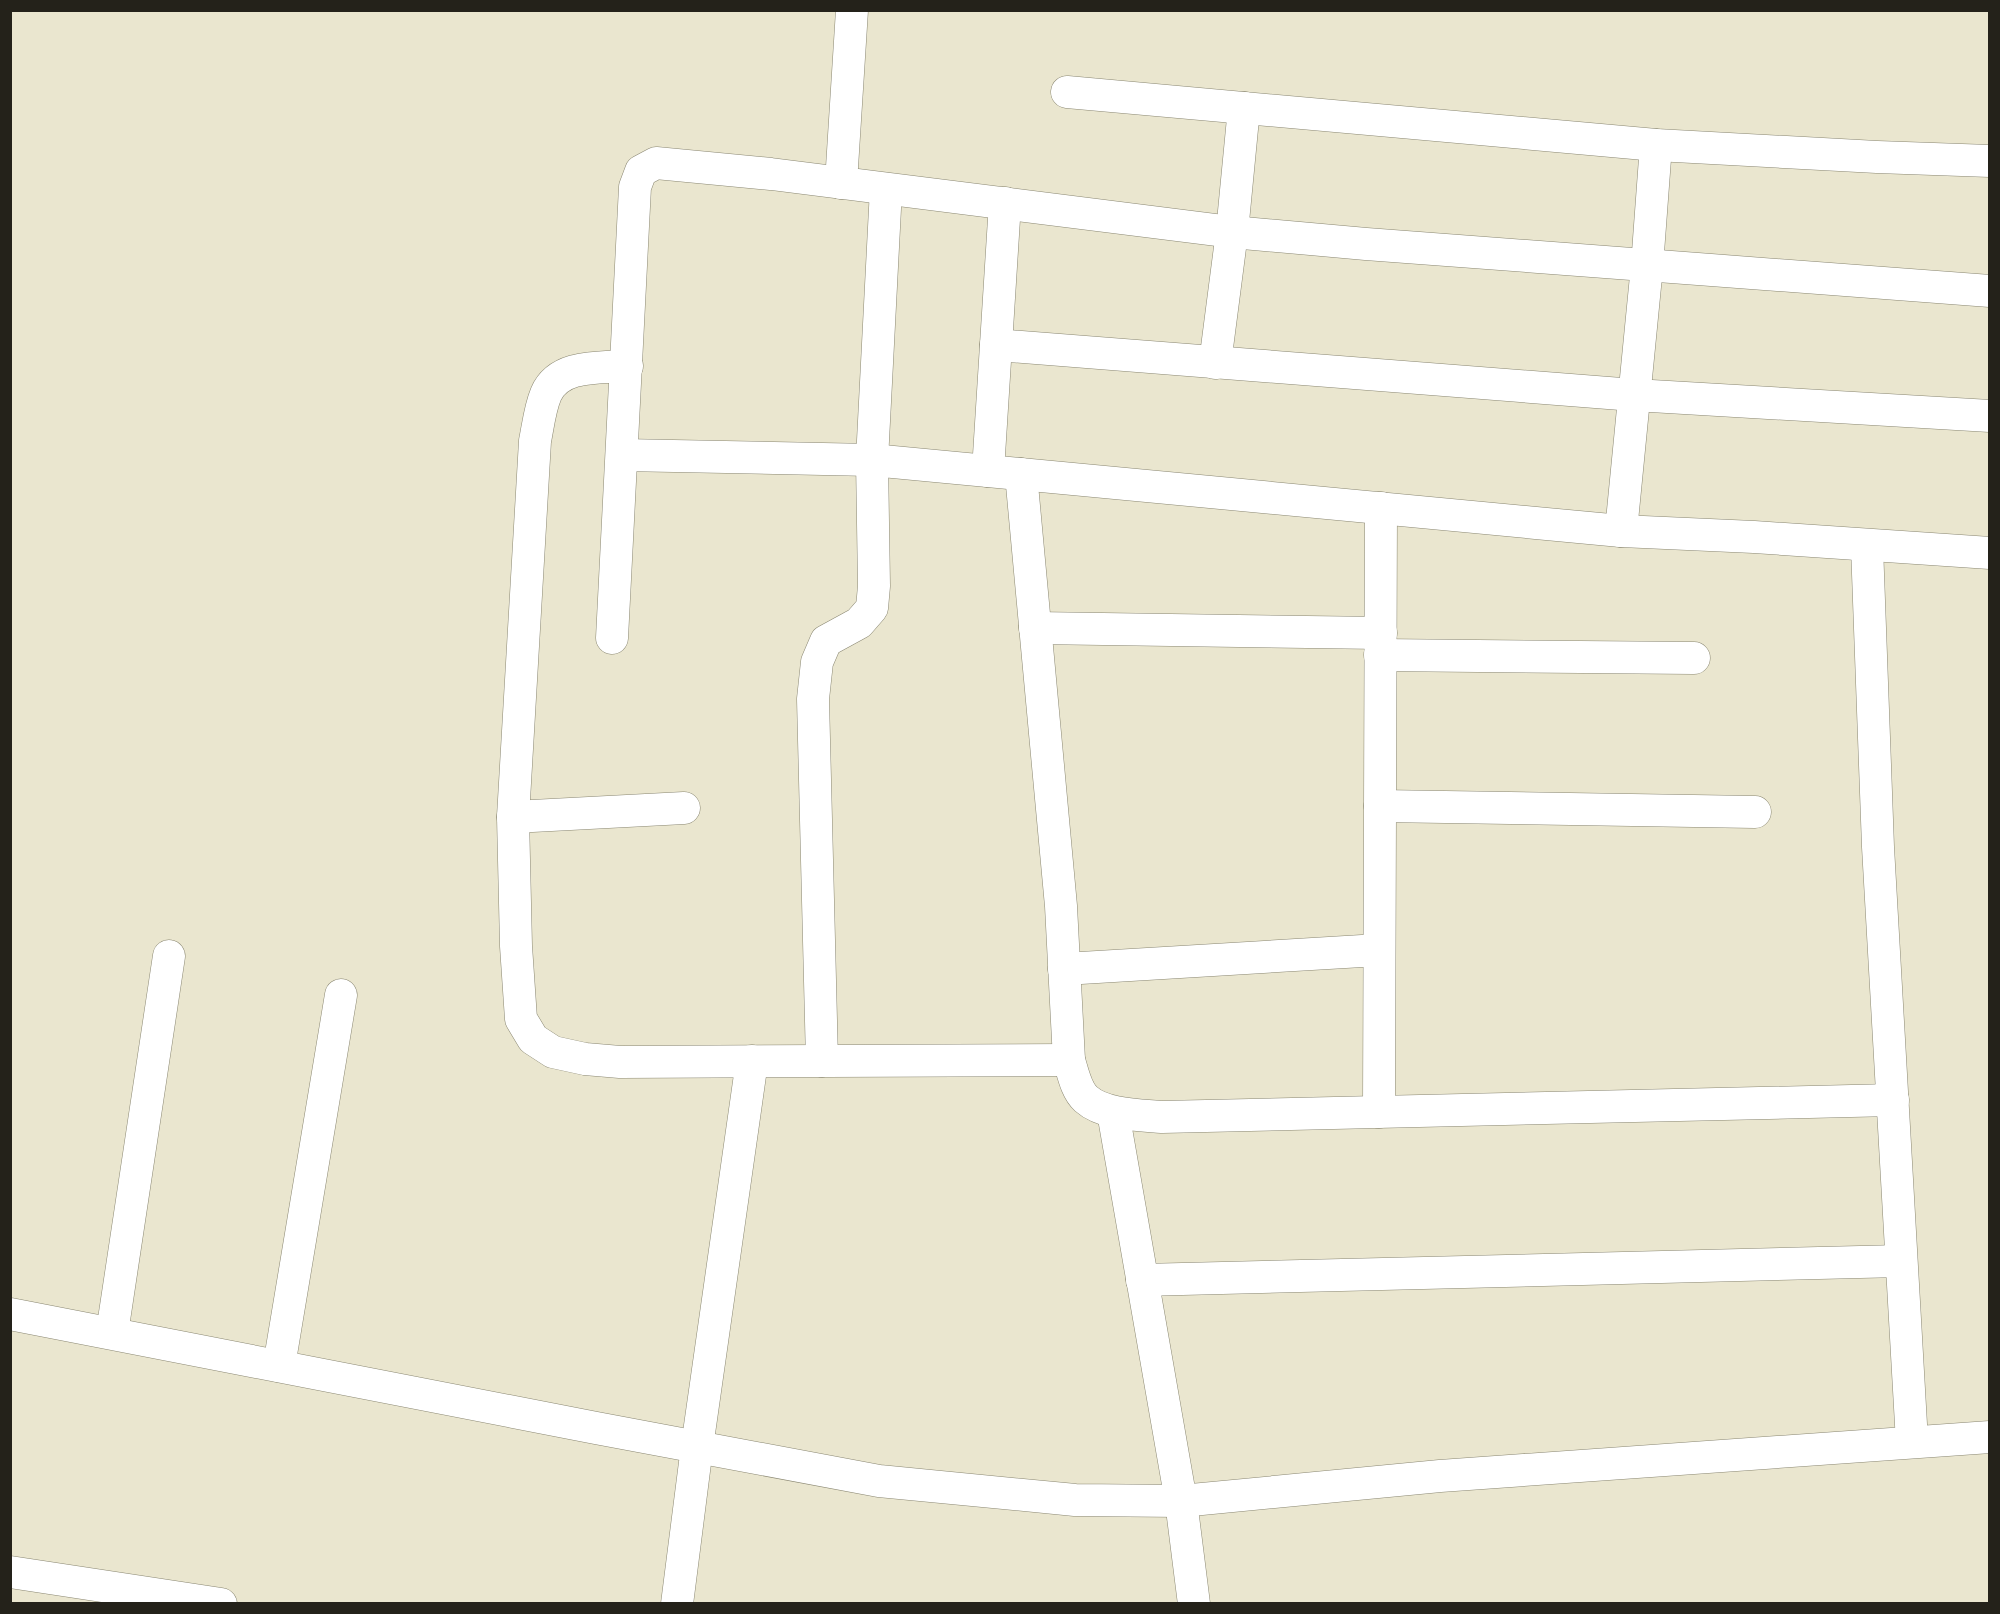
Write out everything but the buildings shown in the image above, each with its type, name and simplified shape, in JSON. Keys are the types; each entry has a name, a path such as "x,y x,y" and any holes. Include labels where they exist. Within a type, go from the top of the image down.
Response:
{"street":[{"path":"842,183 852,10"},
{"path":"1067,92 1656,145 1989,161"},
{"path":"1215,363 1232,232 1244,108"},
{"path":"1621,531 1647,266 1656,145"},
{"path":"612,638 635,187 641,171 656,163 771,174 1232,232 1989,291"},
{"path":"822,1061 813,699 817,662 825,641 859,623 872,608 874,586 872,460 886,189"},
{"path":"988,471 1005,204"},
{"path":"996,345 1634,395 1989,416"},
{"path":"627,366 578,369 555,379 546,394 535,441 513,817 518,986 521,1019 533,1039 553,1052 585,1059 620,1062 1069,1060"},
{"path":"622,455 872,460 1621,531 1754,537 1989,554"},
{"path":"1021,474 1061,906 1069,1060 1075,1080 1085,1099 1113,1112 1162,1117 1893,1100"},
{"path":"1379,1112 1381,508"},
{"path":"1867,546 1878,847 1912,1442"},
{"path":"1035,628 1694,658"},
{"path":"1380,806 1755,812"},
{"path":"513,817 684,808"},
{"path":"1064,969 1379,950"},
{"path":"112,1333 170,956"},
{"path":"279,1366 341,995"},
{"path":"677,1604 752,1061"},
{"path":"1113,1112 1181,1501 1194,1604"},
{"path":"1142,1280 1901,1261"},
{"path":"10,1314 879,1481 1075,1500 1181,1501 1440,1476 1989,1437"},
{"path":"10,1572 221,1604"}]}
